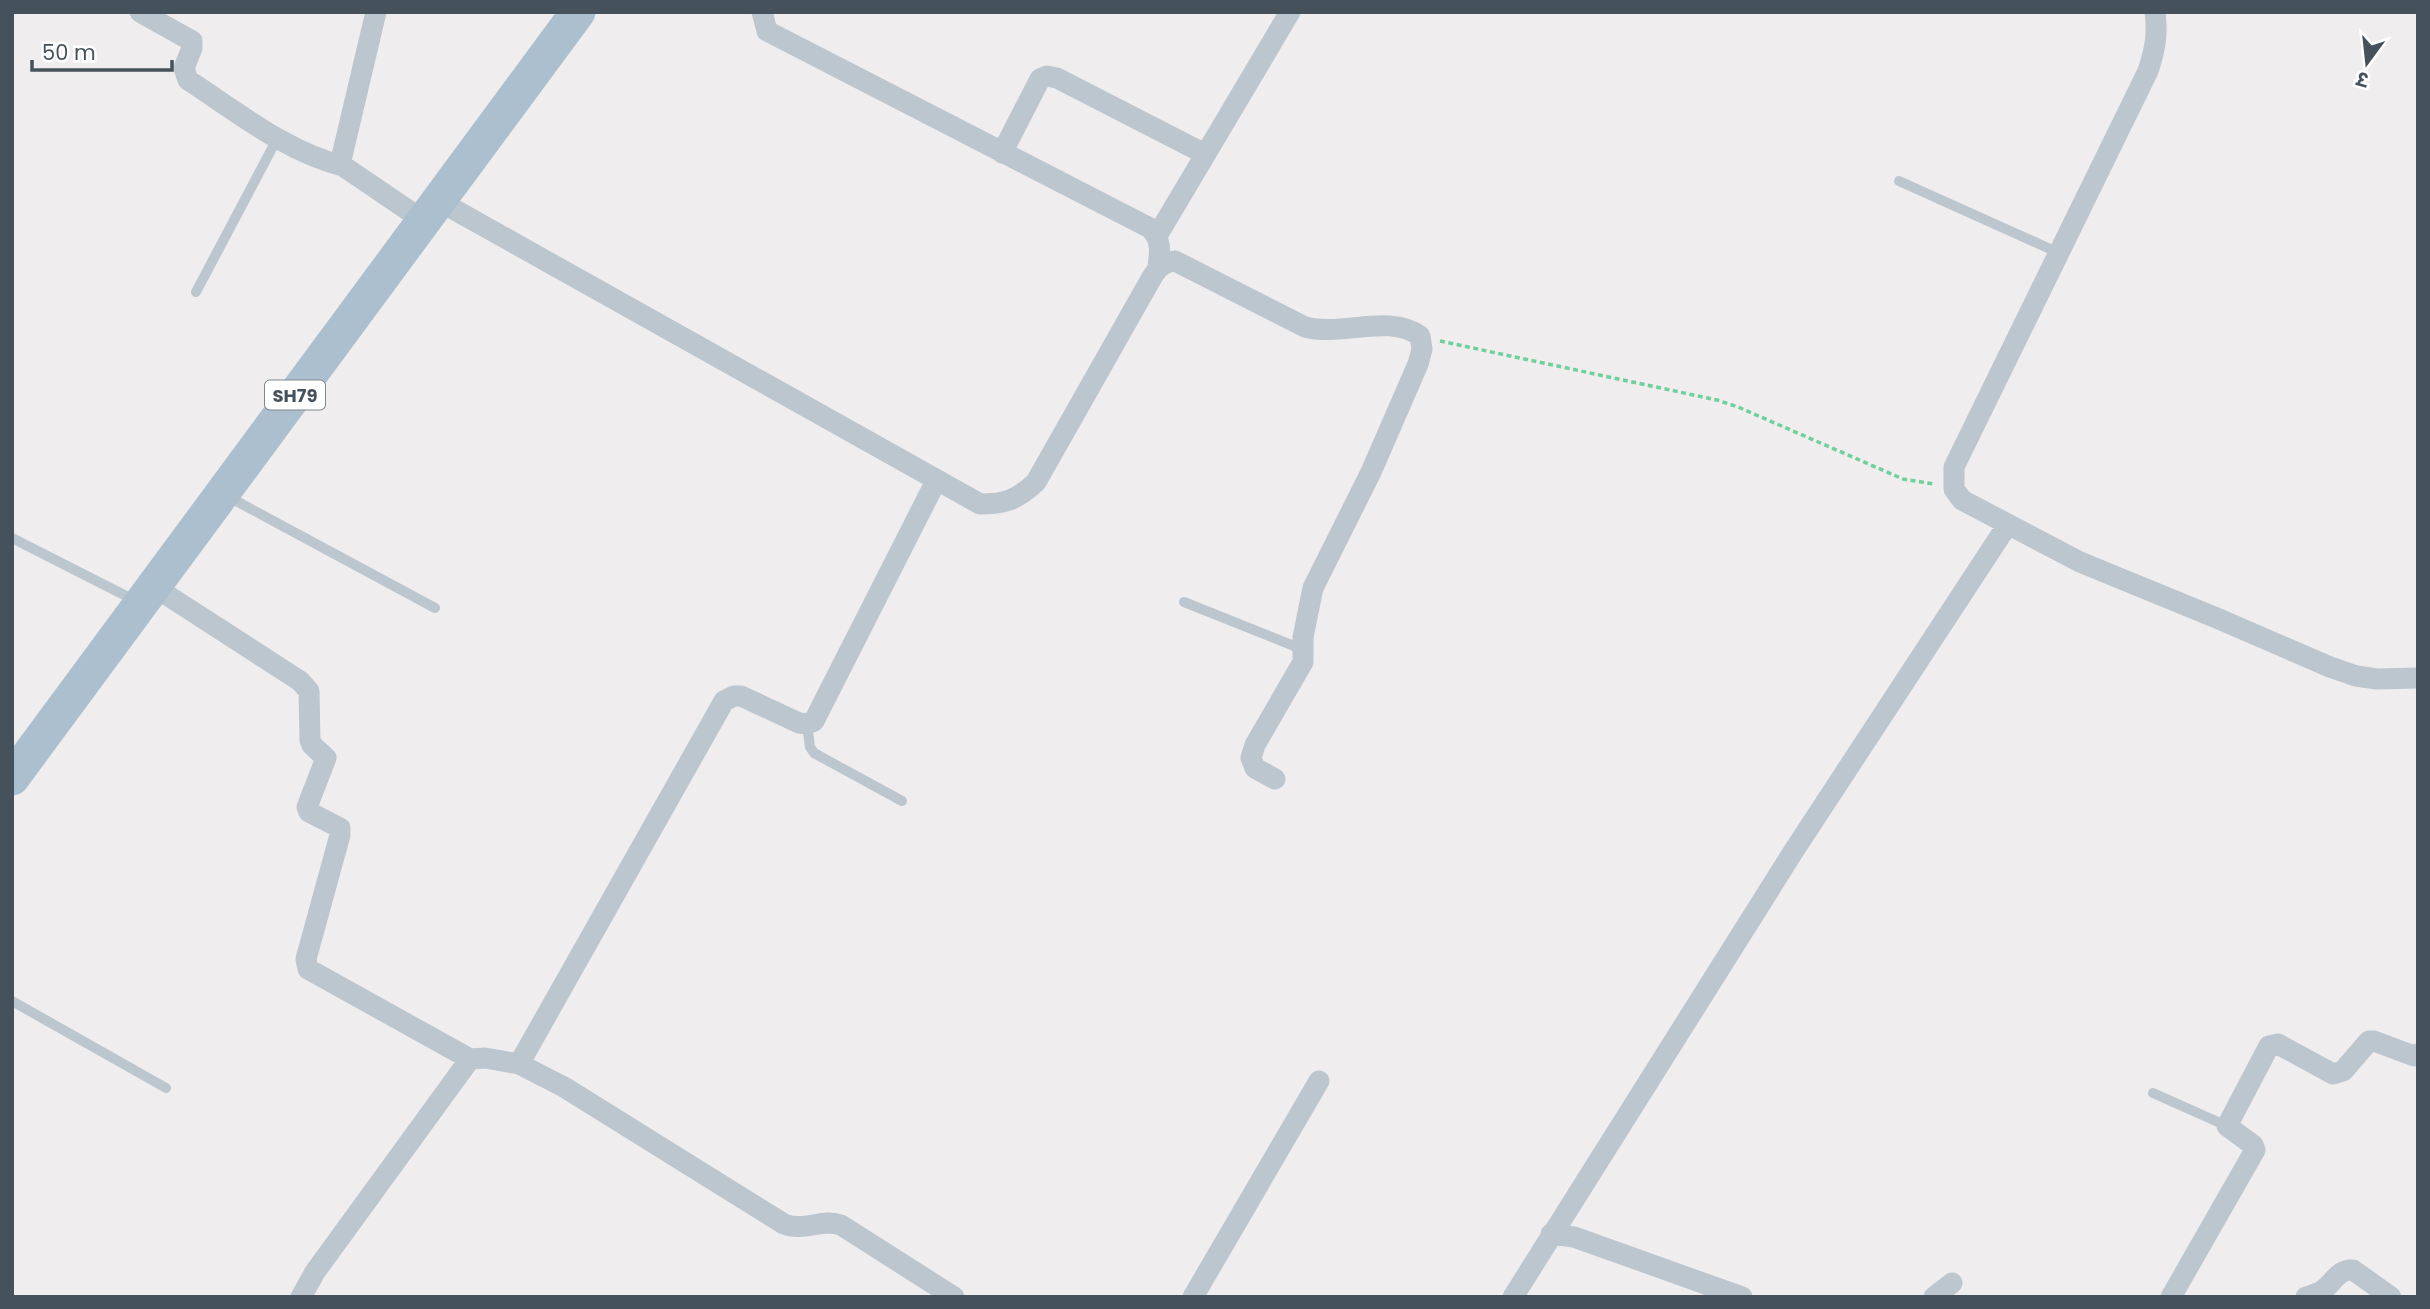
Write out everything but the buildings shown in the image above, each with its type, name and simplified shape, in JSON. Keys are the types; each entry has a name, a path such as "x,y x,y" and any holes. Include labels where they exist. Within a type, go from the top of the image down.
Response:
{"main road":[{"name":"SH79","path":"12,778 578,12"}],"street":[{"path":"140,12 192,41 184,68 188,80 312,156 343,166 431,211 980,505 1000,504 1022,495 1036,482 1158,267 1160,247 1157,236 1150,228 767,31 762,12"},
{"path":"343,166 341,154 376,12"},
{"path":"1157,236 1290,12"},
{"path":"2155,12 2158,31 2156,49 2148,71 1954,467 1954,488 1962,500 2080,562 2330,667 2356,676 2377,679 2418,678"},
{"path":"1002,153 1040,79 1047,76 1057,78 1205,153"},
{"path":"1158,267 1175,261 1315,330 1395,326 1411,330 1420,336 1422,349 1418,364 1371,472 1313,588 1303,637 1303,662 1300,670 1255,745 1251,758 1255,768 1275,779"},
{"path":"519,1064 724,701 741,696 799,723 807,724 814,720 936,481"},
{"path":"1513,1297 1793,852 2008,524"},
{"path":"147,595 300,681 309,691 310,740 326,758 307,807 309,812 340,828 340,835 306,959 308,969 470,1059 485,1058 519,1064 565,1087 784,1223 795,1228 833,1222 841,1225 954,1297"},
{"path":"2171,1297 2255,1150 2253,1145 2227,1126 2269,1046 2278,1044 2333,1074 2343,1071 2368,1041 2414,1056 2418,1054"},
{"path":"301,1297 315,1272 470,1059"},
{"path":"1193,1297 1318,1081"},
{"path":"1551,1234 1574,1237 1742,1297"},
{"path":"2306,1297 2322,1291 2341,1272 2348,1269 2391,1297"},
{"path":"1934,1297 1952,1283"}],"lane":[{"path":"196,292 278,137"},
{"path":"1899,181 2059,253"},
{"path":"222,493 435,608"},
{"path":"12,538 147,595"},
{"path":"1184,601 1304,650"},
{"path":"807,724 810,747 814,753 902,802"},
{"path":"12,1001 166,1088"},
{"path":"2153,1093 2227,1126"}],"path":[{"path":"1420,336 1717,400 1903,479 1937,484 1952,476"}]}
